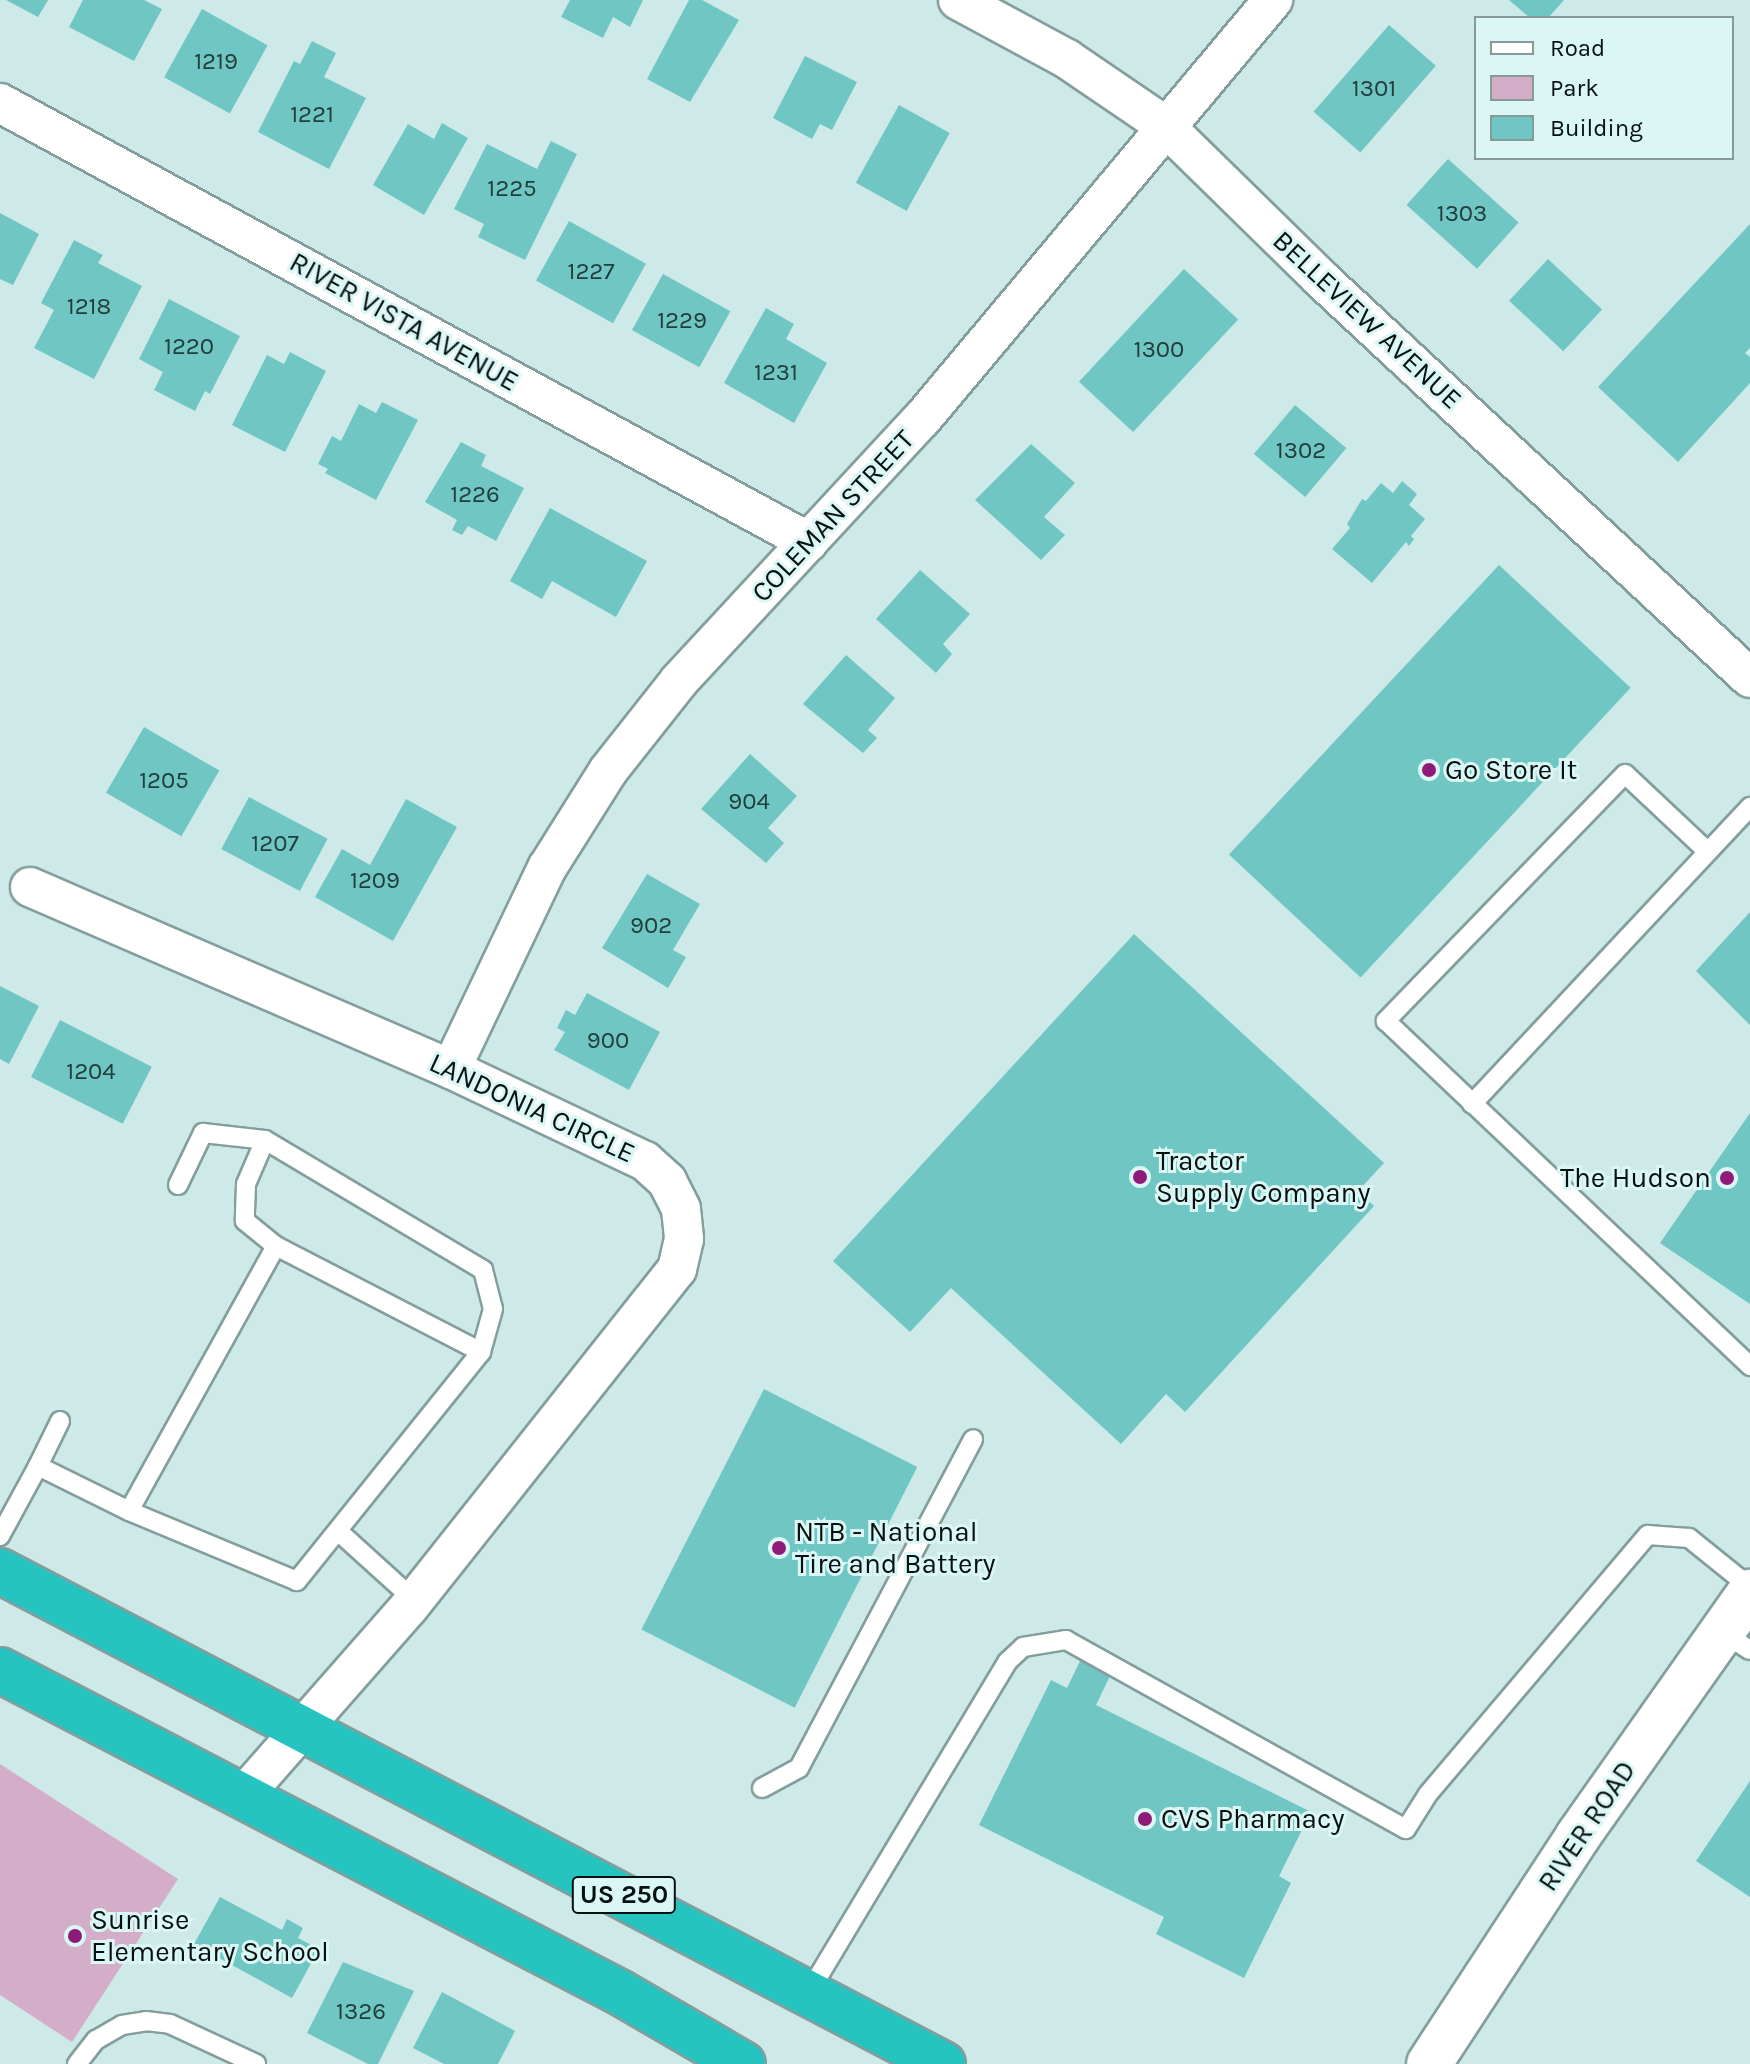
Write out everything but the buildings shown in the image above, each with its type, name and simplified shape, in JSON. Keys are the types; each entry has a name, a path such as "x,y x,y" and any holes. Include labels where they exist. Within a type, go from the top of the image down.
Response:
{"highway":[{"name":"US 250","path":"0,1571 305,1727 943,2064"},
{"path":"0,1670 621,1993 743,2064"}],"street":[{"name":"BELLEVIEW AVENUE","path":"958,0 1067,59 1164,125 1320,278 1750,678"},
{"name":"COLEMAN STREET","path":"451,1069 547,868 608,771 679,681 922,419 1164,125 1273,0"},
{"name":"RIVER VISTA AVENUE","path":"0,103 809,542"},
{"name":"LANDONIA CIRCLE","path":"30,887 451,1069 645,1161 674,1195 684,1239 677,1269 414,1600 243,1796"},
{"name":"RIVER ROAD","path":"1429,2064 1578,1836 1736,1641 1750,1589"}],"lane":[{"path":"1707,851 1625,774 1386,1021 1750,1366"},
{"path":"1472,1104 1750,807"},
{"path":"38,1466 129,1511 297,1581 481,1352 493,1309 483,1270 265,1140 203,1133 178,1185"},
{"path":"265,1140 246,1184 245,1221 276,1246 481,1352"},
{"path":"129,1511 276,1246"},
{"path":"0,1536 60,1421"},
{"path":"762,1788 799,1768 973,1439"},
{"path":"338,1531 414,1600"},
{"path":"809,1992 1007,1662 1023,1647 1066,1640 1406,1829 1428,1794 1648,1535 1689,1538 1750,1589"},
{"path":"77,2064 96,2040 122,2025 146,2021 170,2024 256,2064"}],"green space":[{"path":"0,1764 178,1879 72,2042 0,1995"}],"place":[{"name":"Go Store It","path":"1429,770"},
{"name":"Tractor Supply Company","path":"1140,1177"},
{"name":"The Hudson","path":"1727,1178"},
{"name":"NTB - National Tire and Battery","path":"779,1548"},
{"name":"CVS Pharmacy","path":"1145,1819"},
{"name":"Sunrise Elementary School","path":"75,1936"}]}
